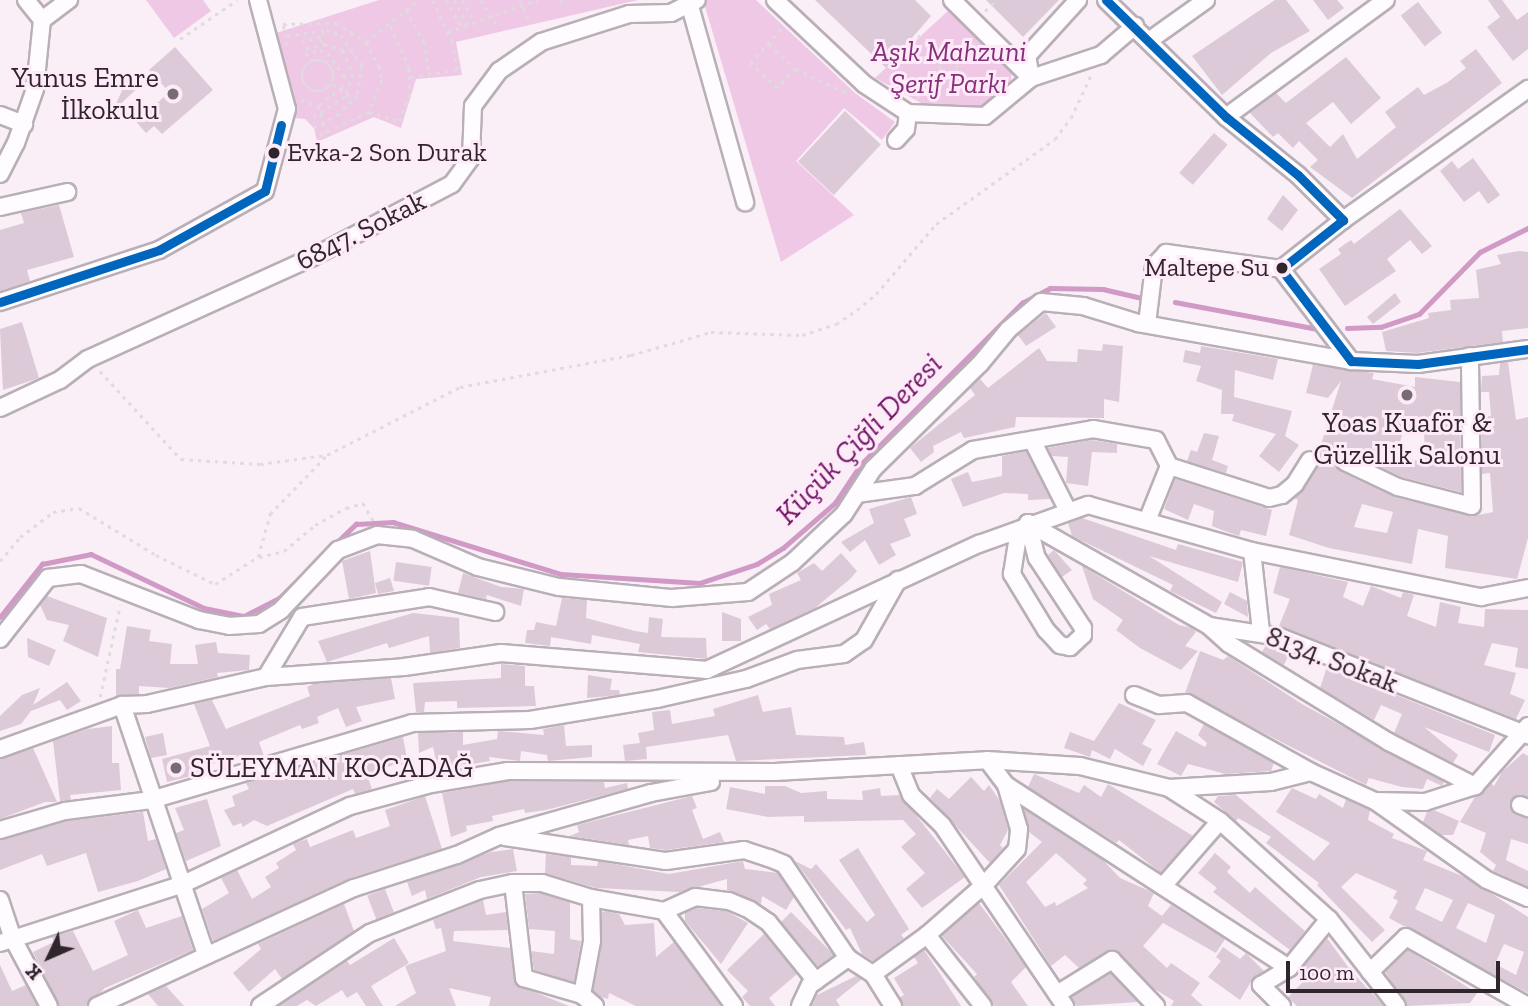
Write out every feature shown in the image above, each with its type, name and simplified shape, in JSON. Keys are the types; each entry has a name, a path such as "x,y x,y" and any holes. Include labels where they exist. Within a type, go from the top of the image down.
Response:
{"street":[{"path":"0,174 24,124 40,67 42,20 26,0"},
{"path":"42,20 69,0"},
{"path":"0,302 159,250 222,218 265,191 281,125 288,109 258,0"},
{"path":"775,0 859,79 906,112 989,113 1031,78 1101,55 1135,26"},
{"path":"952,0 1031,78"},
{"path":"1031,78 1027,55 1077,0"},
{"path":"1106,0 1226,117 1298,175 1343,220"},
{"path":"1150,40 1206,0"},
{"path":"1226,117 1386,0"},
{"path":"693,3 745,202"},
{"name":"6847. Sokak","path":"0,408 60,380 88,359 311,258 452,184 471,158 473,106 499,71 541,42 629,14 671,13 693,3"},
{"path":"1280,269 1343,220 1528,89"},
{"path":"896,140 906,129 906,112"},
{"path":"0,115 24,124"},
{"path":"0,128 24,124"},
{"path":"0,207 67,192"},
{"path":"1147,324 1154,266 1166,253 1280,269 1351,361"},
{"path":"0,639 48,579 80,574 199,620 229,626 259,624 281,610 338,550 377,535 413,539 478,567 559,587 672,598 748,592 793,562 844,514 873,469 980,364 1008,330 1041,302 1083,306 1147,324 1351,361 1418,365 1528,349"},
{"path":"1345,462 1398,487 1472,506 1469,356"},
{"path":"857,494 915,486 973,450 1093,429 1156,440 1169,466 1269,498 1282,495 1295,484 1310,460"},
{"path":"1032,440 1068,511"},
{"path":"1147,521 1169,466"},
{"path":"0,749 122,705 147,704 266,677 404,667 501,653 707,670 898,580 1028,523 1088,505 1252,551 1481,597 1528,588"},
{"path":"1028,523 1037,558 1083,628 1083,635 1070,647 1060,645 1046,630 1012,574 1018,538 1028,523"},
{"name":"8134. Sokak","path":"1028,523 1209,626 1261,631 1526,732"},
{"path":"1252,551 1261,631"},
{"path":"0,830 65,811 151,800 412,723 555,716 657,699 746,679 797,660 844,654 864,640 898,580"},
{"path":"266,677 302,617 429,597 495,612"},
{"path":"1209,626 1229,644 1389,742 1475,786"},
{"path":"1134,695 1160,705 1187,703 1311,772 1375,801 1487,880 1528,898"},
{"path":"122,705 151,800 205,956"},
{"path":"1375,801 1425,802 1475,786 1526,732"},
{"path":"6,941 181,885 350,806 431,784 508,771 775,772 987,760 1080,766 1169,788 1271,782 1311,772"},
{"path":"987,760 1006,785 1289,968"},
{"path":"899,765 911,795 942,825 985,884 1060,1000 1112,960 1156,1006"},
{"path":"97,1006 354,888 457,855 499,836 651,793 775,772"},
{"path":"873,974 927,934 985,884 1017,849 1019,829 1006,785"},
{"path":"1169,788 1220,821 1329,919 1397,1006"},
{"path":"1163,886 1220,821"},
{"path":"499,836 666,860 730,850 784,864 848,958 873,974 893,1006"},
{"path":"260,1006 370,933 480,890 513,883 542,883 591,898 664,911 695,897 729,901 768,922 816,981"},
{"path":"513,883 524,978 582,995 595,1006"},
{"path":"582,995 592,941 591,898"},
{"path":"0,901 6,941 49,1006"},
{"path":"664,911 734,1006"},
{"path":"1282,1006 1261,985 1289,968 1329,919"},
{"path":"927,934 983,1006"},
{"path":"1370,972 1406,937 1528,1006"},
{"path":"800,1006 816,981 848,958"}],"path":[{"path":"180,39 237,0"},
{"path":"366,42 419,0"},
{"path":"411,76 457,70 448,32 432,0"},
{"path":"446,0 462,27"},
{"path":"454,0 468,25"},
{"path":"462,0 476,22"},
{"path":"481,0 496,24"},
{"path":"520,0 528,18"},
{"path":"448,32 537,0"},
{"path":"561,0 564,8"},
{"path":"953,74 955,61 997,0"},
{"path":"406,10 424,41 430,74"},
{"path":"793,17 750,63 777,88 796,69"},
{"path":"289,57 283,24 335,23 366,42 382,80 369,112 316,137"},
{"path":"369,112 399,121 411,76 389,23"},
{"path":"285,36 323,30 348,41 362,65 362,85 354,100 314,128"},
{"path":"323,30 318,60 304,68 304,85 319,93 333,84"},
{"path":"301,42 322,36"},
{"path":"918,36 943,61 955,61"},
{"path":"306,49 321,44 343,50 351,62 346,94 308,121"},
{"path":"769,44 796,69 844,92 859,79"},
{"path":"305,55 320,50 336,58 343,68 340,89 318,106"},
{"path":"258,557 270,514 327,455 460,387 631,355 711,332 802,335 835,324 876,294 936,224 1055,139 1071,118 1101,55"},
{"path":"318,60 334,70 333,84"},
{"path":"906,112 942,73 943,61"},
{"path":"942,73 953,74 989,113"},
{"path":"333,84 354,100"},
{"path":"298,91 301,100 318,106"},
{"path":"318,106 327,133"},
{"path":"88,359 181,459 260,464 327,455"},
{"path":"0,561 20,537 53,512 79,508 156,555 215,584 258,557 284,551 315,525 363,503 369,510 376,529"},
{"path":"98,713 124,591"}],"green space":[{"path":"146,0 203,0 211,11 174,38"},
{"path":"379,0 638,0 456,42 462,75 416,79 401,128 374,117 317,142 314,128 305,119 293,118 281,125 270,35"},
{"path":"703,0 756,0 855,93 895,122 882,140 844,108 796,161 854,215 781,262"},
{"name":"Aşık Mahzuni Şerif Parkı","path":"949,10 1012,73 1010,85 982,110 936,111 875,78"}],"building":[{"path":"815,0 915,0 931,16 886,68"},
{"path":"986,0 1059,0 1023,37"},
{"path":"1275,0 1286,0 1310,31 1271,53 1222,95 1192,56"},
{"path":"1313,0 1337,0 1344,8 1328,20"},
{"path":"1488,0 1502,0 1517,20 1528,12 1528,49 1513,61 1487,27 1500,17"},
{"path":"1418,2 1442,33 1425,46 1401,16"},
{"path":"175,47 213,90 162,134 154,126 146,133 131,116 142,106 148,112 169,92 149,70"},
{"path":"1476,49 1502,83 1352,198 1310,167 1318,160 1299,141 1293,148 1278,133 1273,137 1250,113 1276,93 1286,103 1346,57 1381,98 1351,124 1333,102 1306,123 1330,147 1343,134 1357,159 1396,127 1385,112 1418,87 1424,95 1448,82 1466,68 1460,61"},
{"path":"130,72 142,84 113,111"},
{"path":"845,111 881,144 834,195 798,161"},
{"path":"1214,133 1228,145 1193,185 1179,173"},
{"path":"1473,158 1500,195 1488,204 1479,191 1464,202 1440,171 1452,161 1458,169"},
{"path":"1283,195 1298,210 1282,231 1267,219"},
{"path":"59,205 74,257 27,270 30,281 0,291 0,230 24,223 21,213"},
{"path":"1400,209 1432,246 1422,254 1410,240 1387,259 1396,271 1345,306 1319,269 1341,254 1338,249 1351,240 1354,244"},
{"path":"1528,252 1528,328 1502,331 1503,342 1417,353 1386,351 1382,332 1429,318 1428,313 1451,310 1450,300 1479,298 1476,270 1501,264 1497,255"},
{"path":"1395,293 1401,302 1373,324 1367,317"},
{"path":"1046,313 1056,327 1026,346 1018,335"},
{"path":"22,322 39,378 3,390 0,329"},
{"path":"1103,344 1123,346 1119,402 1104,399 1104,418 1016,417 1015,427 964,438 961,432 933,446 934,452 921,462 910,448 975,395 970,388 980,379 988,388 1039,348 1047,361 1077,362 1078,349 1102,351"},
{"path":"1201,346 1278,359 1273,380 1235,370 1234,397 1292,411 1285,436 1299,445 1279,472 1259,456 1276,434 1232,421 1234,414 1221,414 1222,390 1196,381 1201,366 1183,362 1185,350 1200,353"},
{"path":"1508,362 1516,420 1528,417 1528,538 1517,579 1445,568 1448,536 1418,529 1412,564 1329,548 1289,535 1298,500 1294,498 1319,465 1318,454 1341,381 1328,398 1306,393 1313,365 1374,373 1372,379 1415,387 1415,377 1460,382 1461,492 1402,477 1349,452 1339,454 1335,464 1341,472 1394,497 1474,516 1493,512 1490,473 1482,474 1481,417 1491,416 1489,392 1481,392 1482,376 1499,375 1500,363","holes":["1404,426 1424,431 1425,463 1397,455","1362,504 1393,512 1387,533 1354,527"]},
{"path":"1204,433 1219,436 1212,460 1228,466 1226,473 1187,461 1191,450 1197,452"},
{"path":"1092,440 1117,444 1117,453 1092,452 1088,486 1066,483 1068,457 1052,456 1048,448"},
{"path":"1026,451 1050,499 1028,500 1028,494 1004,493 963,507 951,479 968,472 972,482 1002,476 1002,456"},
{"path":"1175,479 1272,510 1266,536 1241,530 1239,536 1212,526 1214,511 1194,504 1188,520 1164,509"},
{"path":"911,497 917,514 904,519 911,536 890,544 896,555 879,565 865,540 850,552 841,542 874,523 869,509"},
{"path":"1082,518 1176,550 1178,544 1243,562 1238,582 1149,556 1222,602 1216,613 1170,591 1173,585 1072,536 1068,523"},
{"path":"1054,550 1072,570 1062,577 1048,555"},
{"path":"370,551 376,593 349,599 342,561"},
{"path":"841,553 857,571 850,579 815,608 770,629 766,624 757,630 748,617 772,605 769,594 801,580 797,573 814,563 822,571"},
{"path":"396,562 432,567 429,586 393,581"},
{"path":"1082,566 1179,625 1192,628 1196,632 1185,646 1198,651 1181,670 1140,648 1116,630 1123,620 1093,599"},
{"path":"1280,567 1348,582 1343,597 1363,606 1371,586 1401,598 1403,592 1414,595 1407,616 1436,627 1440,602 1461,607 1458,623 1484,627 1485,609 1528,610 1528,669 1515,667 1518,648 1492,643 1484,665 1516,673 1510,694 1525,700 1516,719 1279,626 1290,599 1273,593"},
{"path":"463,573 501,587 524,589 521,606 487,595 486,599 458,593"},
{"path":"390,578 394,591 378,594 375,583"},
{"path":"1230,592 1247,601 1248,617 1224,604"},
{"path":"47,596 107,618 98,657 63,641 69,625 47,620 40,605"},
{"path":"562,598 587,600 586,618 635,631 648,633 649,617 663,619 661,637 706,638 707,659 638,652 640,644 592,635 591,644 551,637 550,646 525,643 527,630 534,630 536,622 556,626"},
{"path":"722,612 741,619 741,641 722,641"},
{"path":"413,613 459,618 460,648 430,653 429,636 389,648 387,643 327,662 318,641"},
{"path":"127,626 151,630 149,641 172,644 170,664 198,664 195,645 216,642 218,653 250,655 249,670 217,673 218,677 169,688 139,686 139,694 116,696 116,669 120,669"},
{"path":"27,638 56,650 49,666 28,657"},
{"path":"1266,645 1290,652 1284,665 1262,652"},
{"path":"1200,651 1223,660 1228,656 1302,704 1444,782 1442,786 1427,779 1423,789 1402,787 1369,778 1366,785 1185,693"},
{"path":"501,664 525,666 525,686 534,686 536,706 457,708 457,701 425,702 424,712 416,712 413,683 501,678"},
{"path":"1327,667 1495,735 1489,752 1424,727 1458,755 1453,763 1394,733 1402,714 1381,705 1374,720 1320,688"},
{"path":"588,675 612,679 610,690 619,690 620,695 587,698"},
{"path":"391,678 395,699 356,707 362,721 346,727 338,708 317,717 319,723 302,729 300,725 259,742 264,756 242,762 240,756 206,766 208,772 167,782 162,759 210,746 194,704 212,700 226,729 310,696 307,687 313,684"},
{"path":"67,682 81,701 67,710 60,700 31,711 21,724 0,731 0,716 22,695 40,688 33,705"},
{"path":"758,695 763,712 791,707 796,735 844,737 845,745 864,742 866,755 736,761 728,735 646,747 647,759 625,761 623,745 640,743 638,733 654,730 652,712 670,710 672,724 715,716 713,709"},
{"path":"1119,703 1156,720 1142,744 1152,749 1143,766 1115,749 1110,759 1092,750 1090,757 1064,748 1070,732 1094,741"},
{"path":"1204,724 1274,763 1271,771 1226,774 1188,764 1181,776 1157,764 1176,731 1205,747 1207,743 1198,735"},
{"path":"564,725 566,746 592,745 592,757 548,761 547,755 521,751 520,761 489,757 490,761 438,770 433,747 419,753 418,733 463,732 463,745 497,739 498,731 544,735 543,729"},
{"path":"112,726 112,763 119,763 121,790 70,795 71,800 60,801 53,741 88,729"},
{"path":"163,733 167,755 151,758 145,737"},
{"path":"403,737 407,759 412,758 415,768 404,772 400,762 367,775 372,789 355,794 353,789 267,826 254,820 243,827 241,823 233,826 224,810 235,806 232,796 249,789 246,783"},
{"path":"33,748 57,802 45,802 0,819 0,759"},
{"path":"1523,753 1528,756 1528,797 1514,797 1510,806 1516,815 1528,818 1528,844 1511,839 1506,860 1528,871 1528,887 1493,871 1496,865 1480,852 1486,833 1460,822 1475,797 1491,783 1494,786 1502,772"},
{"path":"1034,774 1079,793 1084,785 1101,797 1108,784 1193,836 1161,873 1119,840 1116,843 1028,787"},
{"path":"971,777 984,791 989,785 1000,801 1008,830 1000,845 1003,848 990,863 930,798 937,789 949,799"},
{"path":"509,781 604,782 605,788 627,783 628,789 546,810 525,813 524,809 492,816 493,821 466,826 467,831 451,837 442,793"},
{"path":"765,786 785,786 801,793 827,791 827,799 863,800 862,791 880,788 881,796 900,795 965,877 922,908 906,889 925,873 901,847 916,834 903,820 804,822 804,816 768,817 726,809 730,787 765,794"},
{"path":"1292,788 1316,799 1319,794 1343,808 1346,799 1370,810 1368,820 1394,834 1392,838 1427,851 1423,860 1467,878 1528,917 1528,993 1389,918 1398,901 1393,898 1397,891 1356,873 1341,887 1385,930 1372,942 1317,885 1319,883 1266,843 1271,837 1238,818 1236,821 1214,802 1218,796 1236,795 1314,861 1330,843 1276,812","holes":["1425,888 1453,900 1442,922 1415,909","1468,903 1495,915 1486,943 1456,928","1504,944 1524,952 1516,975 1495,964"]},
{"path":"425,796 442,849 350,878 213,941 202,909 229,893 221,878 237,870 252,899 271,887 265,877 279,868 276,863 296,850 293,844 307,839 310,847 353,830 356,838 390,826 385,810"},
{"path":"692,796 697,808 692,810 703,839 720,832 724,842 666,850 650,848 648,836 628,840 629,845 570,836 579,832 577,825"},
{"path":"207,799 221,846 186,861 176,833 184,830 175,808"},
{"path":"1024,809 1102,859 1120,878 1154,893 1148,906 1162,916 1171,905 1225,939 1216,953 1163,923 1143,946 1167,968 1171,963 1200,983 1191,995 1203,1006 1171,1006 1174,1001 1153,988 1115,950 1079,968 1065,955 1051,966 999,885 1042,842 1029,832","holes":["1056,853 1087,880 1083,884 1088,888 1056,906 1055,902 1045,907 1026,882"]},
{"path":"1434,810 1459,821 1453,835 1441,835 1423,822 1427,812"},
{"path":"143,812 148,841 156,839 166,869 138,881 98,892 86,853 47,866 42,854 0,870 0,840 67,821"},
{"path":"858,848 909,929 901,935 904,938 873,961 862,954 850,928 846,930 795,861 811,869 816,864 867,922 875,915 839,860"},
{"path":"513,849 517,871 481,877 427,899 425,890 412,896 407,882 491,852"},
{"path":"1215,853 1231,867 1227,872 1250,893 1255,887 1305,931 1290,950 1213,892 1217,888 1198,873"},
{"path":"546,854 571,857 571,865 597,866 598,861 669,874 743,861 745,869 778,873 794,897 786,910 762,896 761,904 727,890 727,879 680,892 596,888 545,873"},
{"path":"385,889 394,912 376,919 367,896"},
{"path":"540,893 570,902 570,939 581,941 574,982 534,970 531,951 554,954 555,931 529,929 525,894"},
{"path":"483,900 486,915 506,912 508,930 454,931 453,941 510,948 517,985 569,1006 489,1006 491,997 449,988 456,1006 395,1006 416,993 405,966 446,951 441,928 436,929 433,920"},
{"path":"979,903 1026,967 1011,982 1028,1006 994,1006 974,977 977,974 942,936"},
{"path":"344,904 354,931 282,979 275,969 249,992 233,973 261,949 258,944"},
{"path":"697,908 726,911 748,923 721,964 685,921 685,913"},
{"path":"138,910 146,928 182,916 193,950 105,988 87,1006 59,1006 33,952 54,942 52,937 73,931 93,971 128,955 114,921"},
{"path":"602,912 619,914 625,925 654,923 656,957 674,942 721,1006 636,1006 609,993 608,999 593,991 602,943"},
{"path":"791,912 834,955 818,966 781,922"},
{"path":"764,934 797,974 769,998 775,1006 750,1006 742,997 748,991 727,970"},
{"path":"394,938 409,963 371,986 383,1006 366,1006 357,992 347,998 342,990 316,1006 307,1000 297,1006 279,1006 347,961 350,965"},
{"path":"1327,938 1351,971 1384,1006 1297,1006 1288,997 1307,978 1300,971"},
{"path":"1223,947 1240,959 1246,953 1264,971 1252,980 1240,1000 1208,977 1221,961 1216,957"},
{"path":"924,950 961,1006 903,1006 900,997 904,995 894,978 918,963 914,957"},
{"path":"1408,950 1477,993 1470,1003 1407,1006 1385,972"},
{"path":"0,965 12,991 26,985 37,1006 0,1006"},
{"path":"1110,973 1138,1002 1076,1006 1072,997"},
{"path":"856,976 862,979 836,1000 840,1006 812,1006 817,995"},
{"path":"166,986 184,1006 158,1006 148,994"}],"waterway":[{"name":"Küçük Çiğli Deresi","path":"1347,328 1381,327 1419,314 1480,252 1528,228"},
{"name":"Küçük Çiğli Deresi","path":"0,617 42,564 91,554 204,608 244,616 279,598 356,524 393,522 561,574 700,583 757,564 783,548 835,503 861,464 1022,303 1050,288 1103,289 1138,297"},
{"name":"Küçük Çiğli Deresi","path":"1175,302 1318,329"}],"transit line":[{"path":"1106,0 1226,117 1298,175 1343,220 1281,269"},
{"path":"0,302 159,250 265,191 281,125"},
{"path":"1281,269 1351,361"},
{"path":"1351,361 1418,364 1528,349"}],"place":[{"name":"Yunus Emre İlkokulu","path":"173,94"},
{"name":"Evka-2 Son Durak","path":"274,153"},
{"name":"Maltepe Su","path":"1282,268"},
{"name":"Yoas Kuaför & Güzellik Salonu","path":"1407,395"},
{"name":"SÜLEYMAN KOCADAĞ","path":"176,768"}]}
